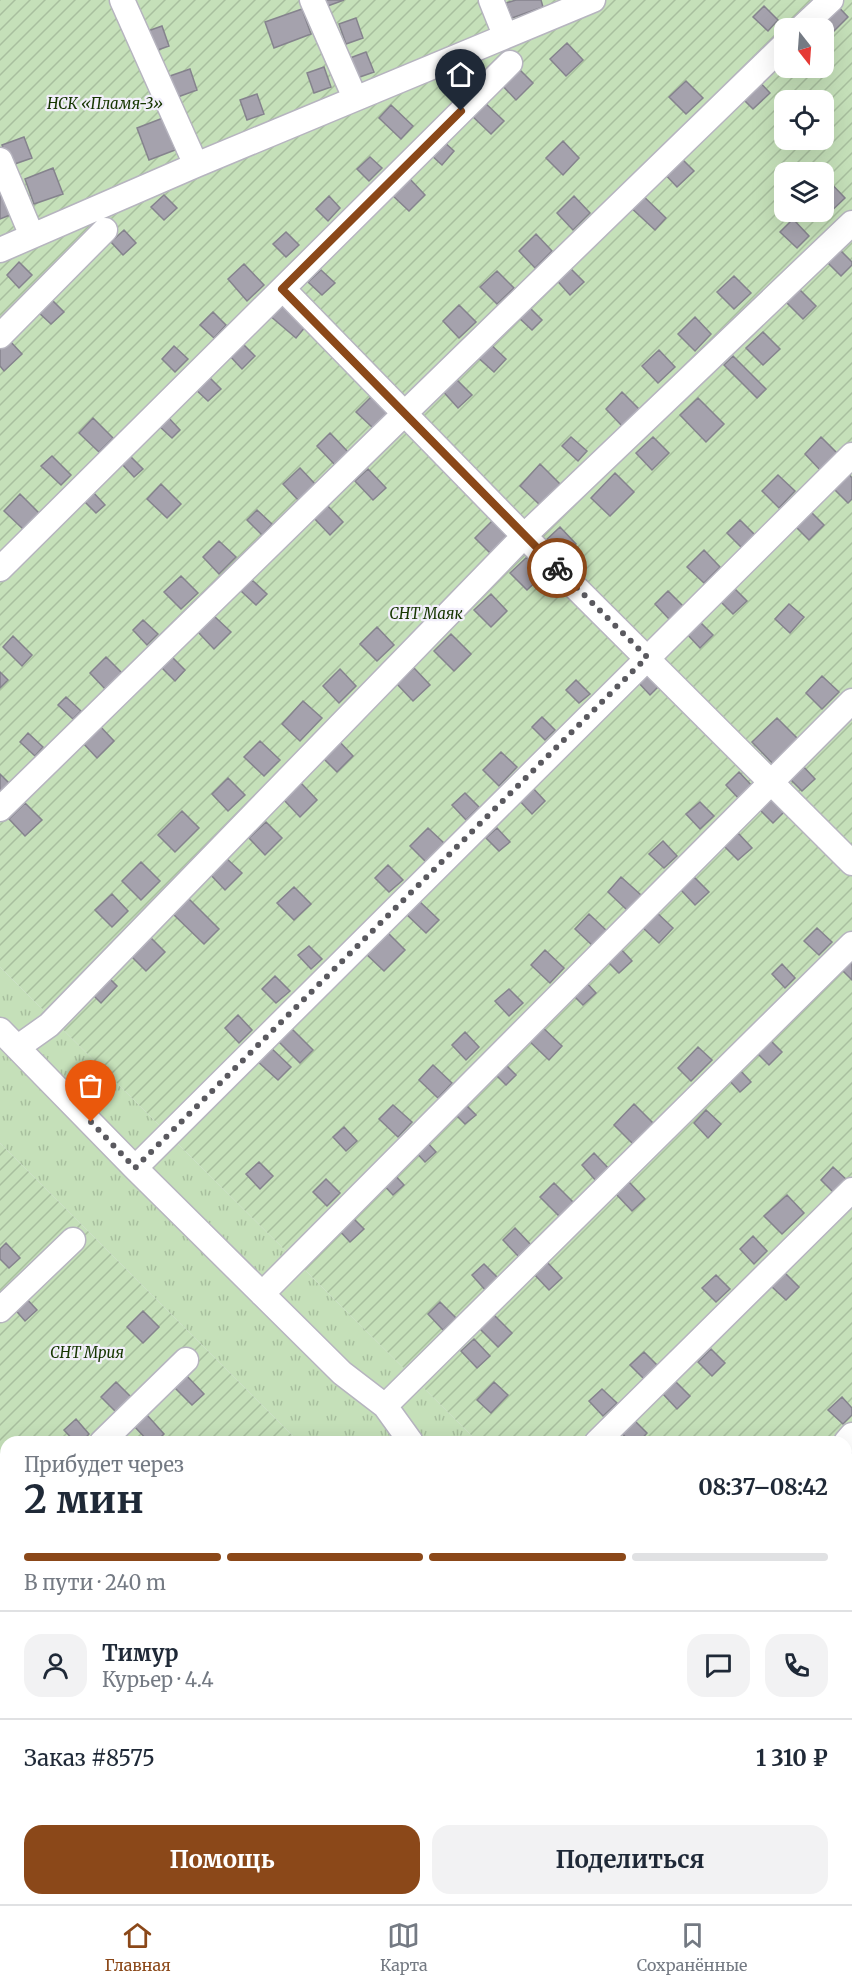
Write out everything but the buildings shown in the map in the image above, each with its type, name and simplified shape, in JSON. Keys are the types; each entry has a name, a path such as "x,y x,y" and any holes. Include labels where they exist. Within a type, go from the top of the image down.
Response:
{"street":[{"path":"122,0 196,165"},
{"path":"312,0 354,98"},
{"path":"491,0 506,35"},
{"path":"0,250 354,98 593,0"},
{"path":"812,18 831,0"},
{"path":"0,809 774,55"},
{"path":"0,569 510,63"},
{"path":"0,160 32,236"},
{"path":"18,1047 49,1025 524,536 852,223"},
{"path":"0,336 105,230"},
{"path":"282,289 524,536 852,862"},
{"path":"135,1168 852,455"},
{"path":"262,1294 852,701"},
{"path":"385,1406 852,944"},
{"path":"0,1030 135,1168 342,1373 385,1406 407,1436"},
{"path":"603,1436 852,1190"},
{"path":"0,1310 73,1240"},
{"path":"108,1436 186,1360"}],"green space":[{"name":"СНТ Маяк","path":"0,0 852,0 852,1436 472,1436 0,967"},
{"path":"0,967 472,1436 293,1436 0,1143"},
{"name":"СНТ Мрия","path":"0,1143 293,1436 0,1436"}],"way so far":[{"path":"91,1122 135,1168 647,657 557,568"}],"route":[{"path":"461,111 282,289 557,568"}],"park label":[{"name":"НСК «Пламя-3»","path":"105,104"}]}
